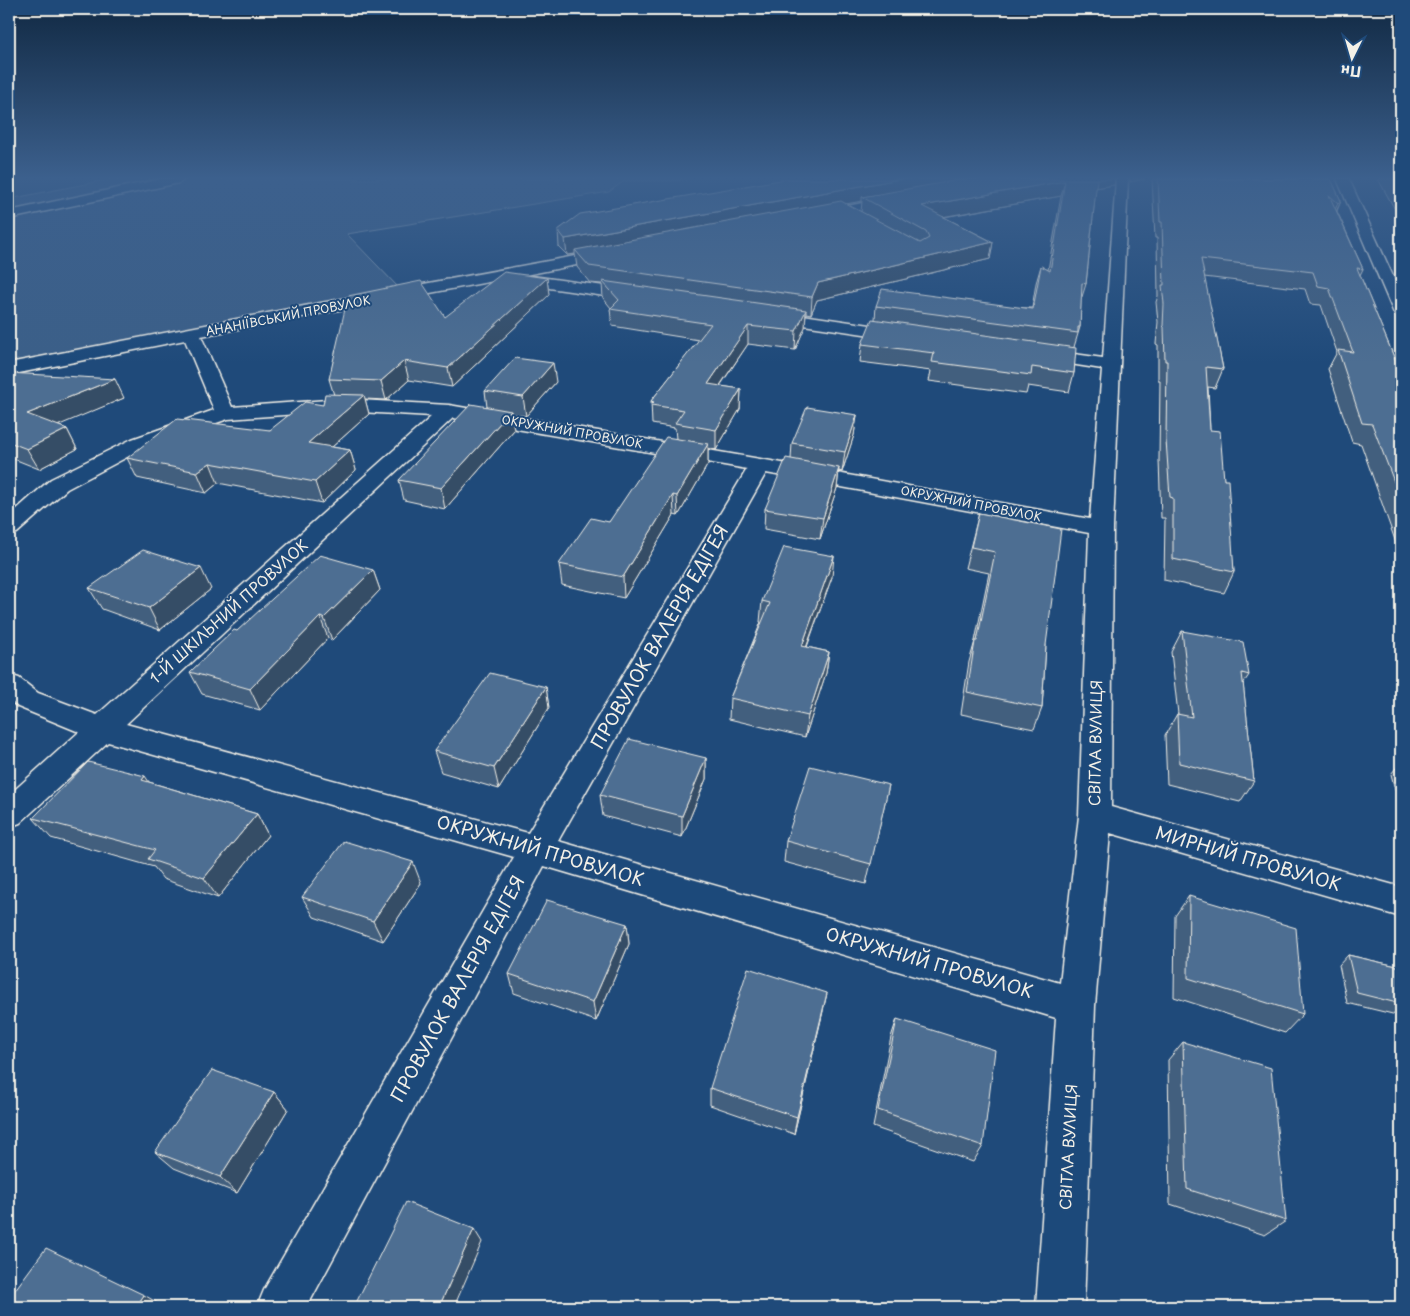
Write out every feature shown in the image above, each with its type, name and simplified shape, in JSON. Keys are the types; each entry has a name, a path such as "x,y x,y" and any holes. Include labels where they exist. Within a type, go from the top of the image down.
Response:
{"street":[{"name":"СВІТЛА ВУЛИЦЯ","path":"1060,1307 1076,1006 1095,816 1101,528 1119,240"},
{"path":"1368,240 1401,311"},
{"name":"АНАНІЇВСЬКИЙ ПРОВУЛОК","path":"9,369 627,252"},
{"path":"500,276 658,299"},
{"path":"757,313 925,338"},
{"path":"192,335 225,413"},
{"path":"1024,352 1112,365"},
{"name":"ОКРУЖНИЙ ПРОВУЛОК","path":"9,528 59,484 139,443 225,413 341,405 449,411 760,465 1101,528"},
{"name":"1-Й ШКІЛЬНИЙ ПРОВУЛОК","path":"9,814 449,411"},
{"name":"ПРОВУЛОК ВАЛЕРІЯ ЕДІГЕЯ","path":"281,1307 536,850 760,465"},
{"name":"ОКРУЖНИЙ ПРОВУЛОК","path":"9,685 28,700 102,729 536,850 1076,1006"},
{"name":"МИРНИЙ ПРОВУЛОК","path":"1095,816 1401,902"}],"shaded area":[{"path":"9,240 353,240 399,288 9,364"}],"building":[{"path":"627,240 915,240 920,243 925,240 990,240 993,242 818,283 812,297 589,266 575,250"},
{"path":"1055,240 1091,240 1086,284 1082,283 1080,327 1078,327 1078,333 876,306 882,289 1033,309 1041,266 1050,271"},
{"path":"1163,240 1350,240 1363,269 1357,268 1401,374 1401,500 1372,424 1362,423 1338,350 1353,352 1329,288 1318,286 1313,272 1201,259 1223,369 1206,367 1210,430 1220,431 1224,480 1228,480 1234,572 1173,559 1173,498 1170,497 1166,440 1167,361 1165,361 1163,326 1164,304 1162,285 1164,285"},
{"path":"504,272 547,278 448,368 404,361 381,381 329,379 348,296 421,281 445,317"},
{"path":"602,281 806,310 796,331 748,326 708,384 741,389 716,430 675,423 684,410 651,405 654,402 651,401 711,324 610,309 619,300"},
{"path":"872,319 1076,348 1074,373 1032,367 1031,375 932,362 934,353 862,344"},
{"path":"515,358 553,363 523,397 485,391"},
{"path":"9,373 115,379 27,414 67,429 27,449 9,442"},
{"path":"325,394 364,395 308,443 350,450 315,482 210,463 197,472 127,458 177,419 270,430 305,402 323,405"},
{"path":"471,404 511,411 441,488 399,480"},
{"path":"807,407 857,415 845,452 792,443"},
{"path":"666,437 708,444 677,496 673,495 623,577 559,564 591,518 609,522"},
{"path":"786,458 839,468 823,518 765,509"},
{"path":"979,513 1061,529 1046,645 1042,708 967,692 975,641 977,641 995,552 971,547"},
{"path":"784,547 834,556 802,646 829,652 808,716 730,698 770,603 762,601"},
{"path":"143,550 201,568 149,608 89,588"},
{"path":"320,555 373,570 324,618 320,617 250,689 190,672 234,630 237,631"},
{"path":"1182,631 1243,642 1249,675 1242,673 1254,781 1179,763 1177,714 1192,717"},
{"path":"490,673 546,687 494,768 434,751"},
{"path":"629,739 706,758 682,816 600,795"},
{"path":"88,762 145,776 142,780 257,814 204,878 148,859 155,850 33,818"},
{"path":"810,766 889,785 871,864 786,841"},
{"path":"344,841 413,862 373,921 302,897"},
{"path":"1189,896 1296,928 1303,1014 1188,978"},
{"path":"547,900 627,924 593,1002 509,974"},
{"path":"1348,955 1401,967 1401,1004 1357,993"},
{"path":"748,968 827,993 797,1117 710,1088"},
{"path":"897,1019 995,1050 983,1146 878,1110"},
{"path":"1183,1042 1271,1068 1286,1221 1187,1189"},
{"path":"212,1070 274,1092 220,1177 155,1152"},
{"path":"406,1202 474,1229 439,1307 354,1307"},
{"path":"46,1248 144,1295 136,1307 9,1307 9,1298"}]}
